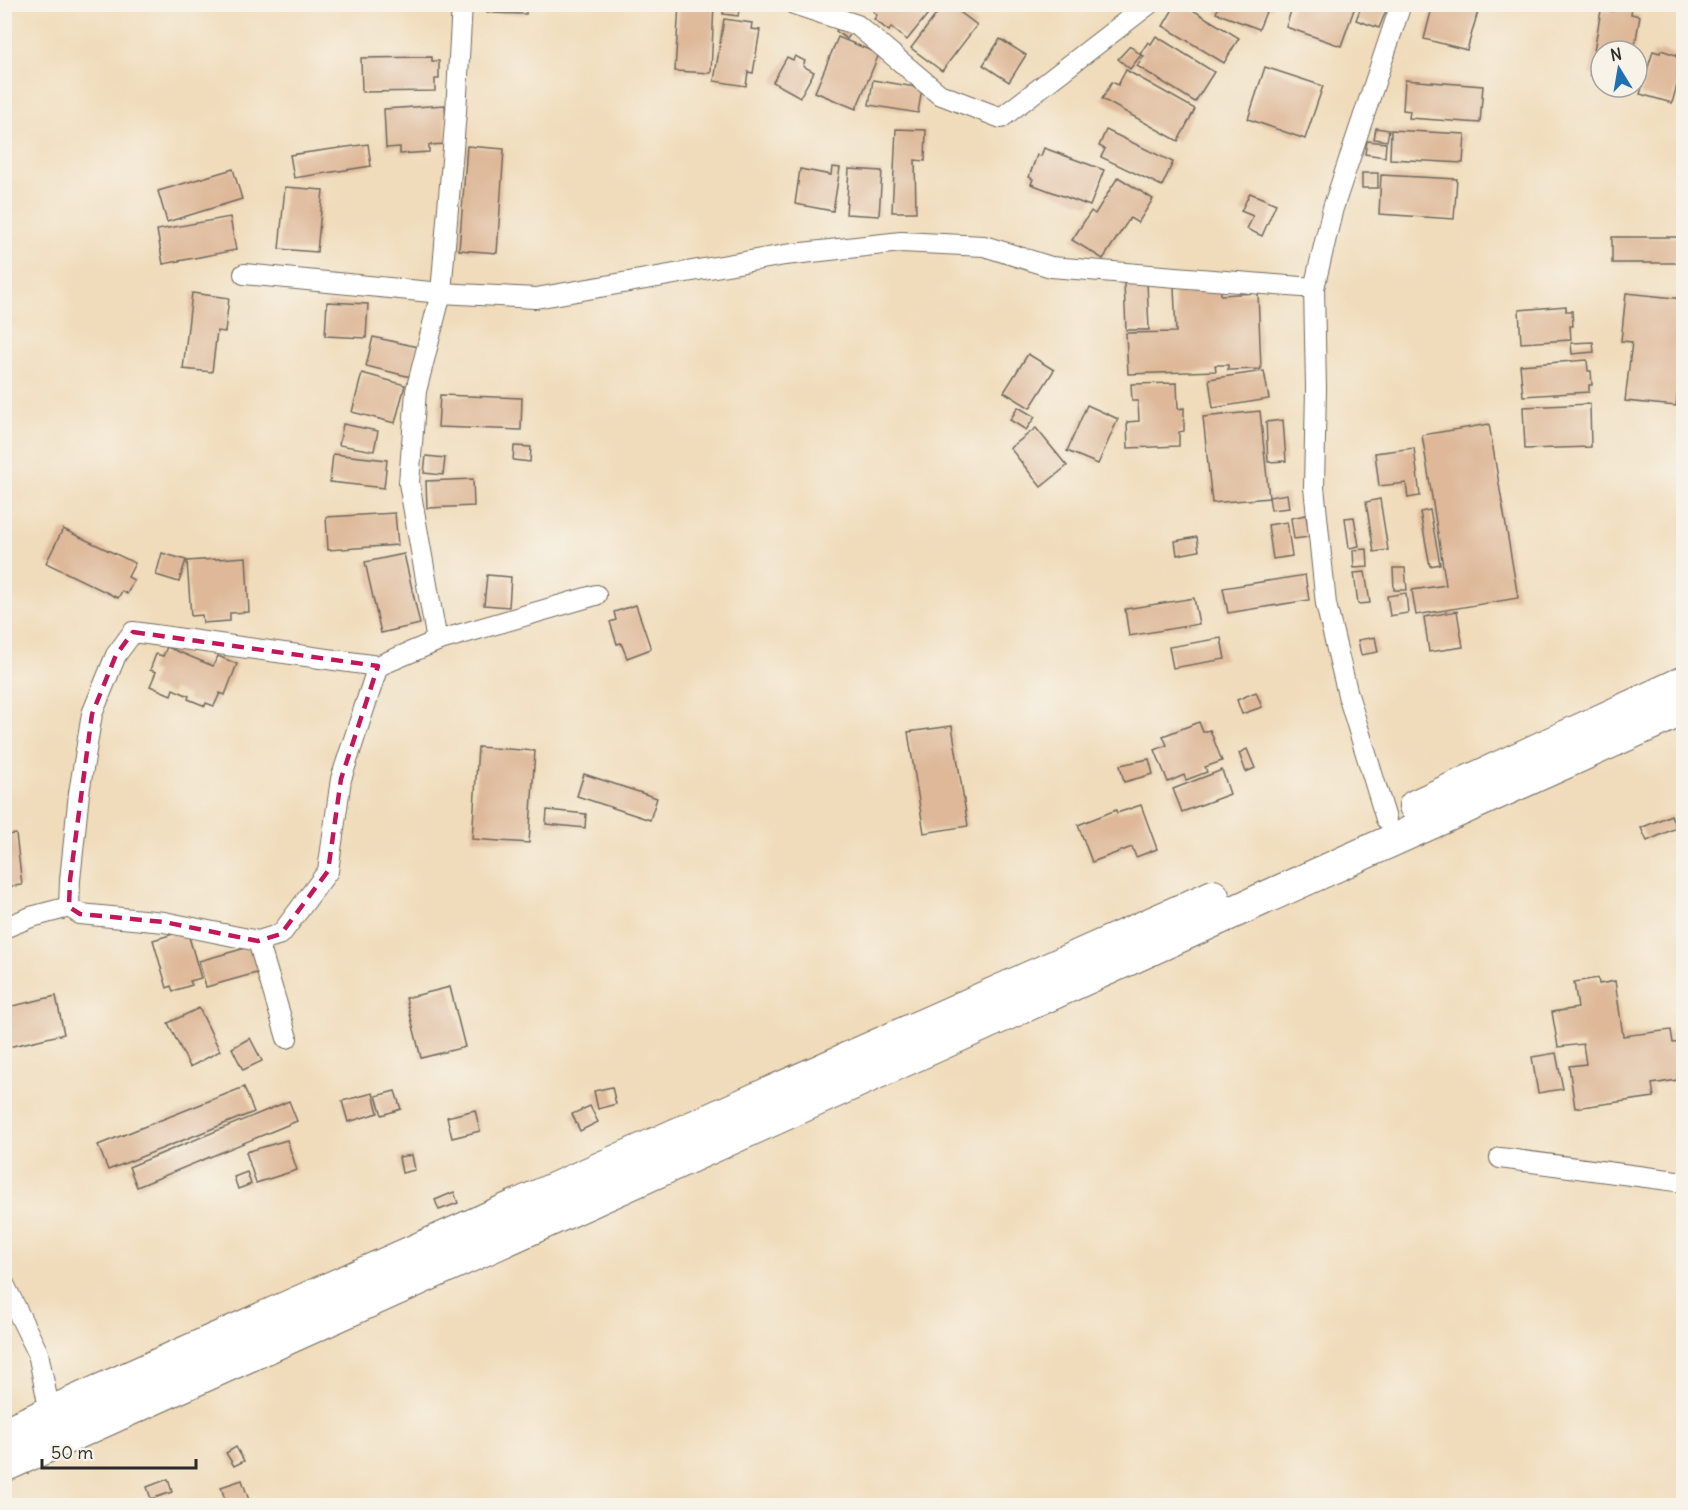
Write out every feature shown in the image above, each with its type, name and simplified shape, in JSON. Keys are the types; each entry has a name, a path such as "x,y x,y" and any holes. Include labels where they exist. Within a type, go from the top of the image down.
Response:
{"highway":[{"path":"4,1433 1386,819 1683,682"},
{"path":"4,1466 1683,709"}],"street":[{"path":"437,641 409,483 416,391 441,293 456,112 462,4"},
{"path":"794,4 857,25 939,94 1001,118 1149,4"},
{"path":"1386,819 1348,695 1326,604 1314,487 1316,388 1314,288 1333,208 1401,4"},
{"path":"244,274 441,293 536,298 785,255 901,242 984,246 1052,267 1314,288"},
{"path":"69,907 79,793 92,714 116,655 133,632 378,666 437,641 596,595"},
{"path":"4,928 31,917 69,907 80,914 164,922 258,941 281,934 328,871 341,779 378,666"},
{"path":"258,941 287,1038"},
{"path":"1500,1158 1683,1182"},
{"path":"4,1284 38,1353 50,1413"}],"highlighted area":[{"path":"133,632 378,666 341,779 328,871 281,934 258,941 164,922 80,914 69,907 70,880 92,714 116,655"}],"building":[{"path":"679,4 714,4 711,73 675,71"},
{"path":"724,4 740,4 738,16 723,14"},
{"path":"878,4 936,4 907,40 891,27 889,31 874,19 877,15 873,11"},
{"path":"944,4 949,4 977,25 942,71 911,48"},
{"path":"1176,4 1183,4 1239,38 1224,63 1163,26"},
{"path":"1220,4 1273,4 1272,9 1268,7 1259,29 1216,13"},
{"path":"1293,4 1356,4 1341,46 1286,27"},
{"path":"1362,4 1388,6 1379,28 1356,20"},
{"path":"1433,4 1452,4 1478,11 1467,50 1424,39"},
{"path":"1614,4 1632,7 1631,14 1640,16 1636,39 1596,39 1601,10 1613,11"},
{"path":"487,5 526,5 526,14 487,13"},
{"path":"724,19 752,23 751,29 760,30 753,73 748,72 746,86 714,81"},
{"path":"842,21 854,29 847,39 836,31"},
{"path":"1156,36 1214,72 1195,102 1137,66 1144,56 1140,54 1148,42 1151,44"},
{"path":"838,37 879,54 856,109 815,92"},
{"path":"1000,39 1026,55 1009,82 983,65"},
{"path":"1130,46 1141,55 1130,69 1118,59"},
{"path":"1661,50 1684,60 1672,103 1649,97 1649,64 1653,51 1660,53"},
{"path":"795,56 805,61 803,66 814,72 800,97 773,82 787,57 793,60"},
{"path":"432,57 432,61 439,61 439,79 435,79 435,91 362,92 361,58"},
{"path":"1265,67 1323,86 1305,139 1248,119"},
{"path":"1126,70 1195,109 1178,141 1102,99 1112,82 1118,85"},
{"path":"873,80 922,88 918,113 869,105"},
{"path":"1405,80 1483,86 1480,123 1409,118 1410,111 1403,110"},
{"path":"445,105 447,144 429,145 429,152 400,154 400,147 386,148 384,109"},
{"path":"1376,128 1389,130 1387,141 1374,139"},
{"path":"896,129 926,130 925,161 915,160 916,212 892,212"},
{"path":"1106,130 1173,162 1162,186 1101,157 1105,149 1099,146"},
{"path":"1391,130 1465,134 1463,163 1390,159"},
{"path":"1367,141 1386,143 1385,157 1365,154"},
{"path":"368,144 371,166 294,178 290,155"},
{"path":"467,146 504,149 497,253 459,250"},
{"path":"1044,148 1104,170 1090,206 1031,184 1033,179 1029,177 1037,155 1041,156"},
{"path":"832,167 840,168 833,211 795,204 800,169 831,175"},
{"path":"233,169 242,199 167,222 158,191"},
{"path":"849,169 882,171 879,216 846,214"},
{"path":"1362,173 1378,173 1378,188 1362,188"},
{"path":"1381,175 1457,179 1454,219 1379,214"},
{"path":"1118,177 1153,199 1138,223 1130,218 1103,259 1072,240 1091,211 1095,214"},
{"path":"285,187 323,190 317,252 279,249"},
{"path":"1250,193 1276,204 1262,236 1247,229 1253,216 1241,211"},
{"path":"230,217 236,250 163,264 157,230"},
{"path":"1612,237 1684,237 1684,263 1612,263"},
{"path":"1147,282 1149,330 1126,330 1124,283"},
{"path":"1221,285 1221,295 1258,293 1261,369 1228,370 1228,365 1215,365 1216,371 1128,374 1126,333 1176,332 1174,287"},
{"path":"192,293 229,298 225,332 217,331 212,372 183,369"},
{"path":"1626,293 1684,299 1684,339 1676,406 1625,401 1632,342 1621,341"},
{"path":"327,302 368,304 366,338 325,336"},
{"path":"1566,306 1566,311 1572,311 1571,340 1521,343 1519,310"},
{"path":"373,337 418,347 411,377 366,366"},
{"path":"1593,342 1594,352 1572,354 1571,343"},
{"path":"1028,354 1054,370 1030,408 1004,392"},
{"path":"1587,360 1592,385 1589,385 1589,392 1523,396 1520,365"},
{"path":"1264,371 1269,399 1213,408 1209,379"},
{"path":"362,373 405,385 395,423 352,412"},
{"path":"1177,383 1178,409 1184,408 1184,431 1179,432 1179,446 1128,448 1127,422 1139,421 1138,401 1132,401 1131,384"},
{"path":"440,395 522,398 521,430 438,427"},
{"path":"1590,404 1591,447 1525,449 1523,407"},
{"path":"1087,405 1118,419 1098,464 1067,451"},
{"path":"1018,407 1035,417 1026,430 1010,420"},
{"path":"1260,411 1269,498 1212,503 1203,417"},
{"path":"1283,420 1286,461 1268,462 1266,422"},
{"path":"343,424 378,431 374,451 339,445"},
{"path":"1489,424 1518,598 1416,615 1412,590 1446,585 1422,435"},
{"path":"1036,428 1067,466 1041,487 1010,448"},
{"path":"514,446 531,447 530,462 513,460"},
{"path":"1414,448 1420,496 1408,498 1406,483 1379,486 1375,453"},
{"path":"333,454 387,460 384,488 330,482"},
{"path":"426,456 445,458 443,475 424,473"},
{"path":"473,479 474,506 427,508 426,481"},
{"path":"1287,494 1289,508 1271,510 1269,497"},
{"path":"1380,499 1388,550 1374,552 1366,502"},
{"path":"1430,510 1440,564 1430,566 1420,512"},
{"path":"395,513 398,545 328,550 326,517"},
{"path":"1306,515 1309,537 1294,539 1291,518"},
{"path":"1354,517 1359,546 1349,548 1345,518"},
{"path":"1287,522 1292,556 1273,559 1268,525"},
{"path":"63,529 135,563 128,577 134,580 127,594 122,591 118,598 46,563"},
{"path":"1197,537 1199,551 1177,555 1175,541"},
{"path":"1367,549 1368,567 1354,568 1353,550"},
{"path":"162,553 186,560 179,582 156,575"},
{"path":"404,554 420,624 381,633 365,562"},
{"path":"246,557 249,612 230,613 230,621 203,623 202,615 191,616 187,561"},
{"path":"1393,568 1405,568 1407,590 1394,590"},
{"path":"1365,572 1370,603 1358,604 1354,573"},
{"path":"487,575 511,577 509,607 484,605"},
{"path":"1305,575 1309,600 1228,613 1223,588"},
{"path":"1406,593 1408,613 1390,616 1387,596"},
{"path":"1194,598 1199,624 1129,636 1125,609"},
{"path":"636,605 651,649 627,658 621,643 617,644 610,622 616,620 614,612"},
{"path":"1457,611 1463,647 1429,652 1424,617"},
{"path":"1375,637 1378,652 1361,655 1358,640"},
{"path":"1221,638 1225,659 1173,668 1169,647"},
{"path":"167,647 213,666 218,656 237,664 225,695 220,693 214,706 206,703 205,706 188,699 189,696 173,689 171,695 150,686 156,672 150,670 156,654 163,656"},
{"path":"1256,692 1262,707 1242,714 1237,700"},
{"path":"1199,722 1203,732 1210,730 1222,761 1205,767 1207,772 1186,780 1184,775 1168,782 1155,750 1167,745 1163,736"},
{"path":"952,726 968,826 924,833 908,732"},
{"path":"478,747 535,751 529,843 472,839"},
{"path":"1247,749 1255,768 1246,772 1239,753"},
{"path":"1149,759 1153,774 1124,782 1120,765"},
{"path":"1222,770 1230,794 1182,812 1173,789"},
{"path":"584,774 657,798 650,820 577,796"},
{"path":"1141,805 1157,849 1136,857 1132,847 1092,862 1078,825 1116,810 1117,813"},
{"path":"547,810 586,814 585,828 546,824"},
{"path":"1671,815 1676,828 1647,841 1641,828"},
{"path":"16,834 22,885 4,887 4,835"},
{"path":"187,930 201,978 190,981 192,985 173,991 171,986 167,988 153,940"},
{"path":"253,946 260,972 206,987 199,961"},
{"path":"1598,978 1599,984 1615,981 1623,1036 1671,1030 1673,1043 1682,1042 1684,1079 1652,1084 1654,1097 1575,1108 1569,1066 1586,1064 1583,1044 1558,1047 1552,1012 1578,1008 1574,982"},
{"path":"450,987 465,1047 421,1058 406,998"},
{"path":"56,996 64,1034 4,1048 4,1008"},
{"path":"199,1008 220,1051 190,1067 168,1023"},
{"path":"250,1038 262,1061 243,1070 232,1048"},
{"path":"1556,1053 1563,1089 1538,1093 1532,1057"},
{"path":"244,1087 254,1112 108,1170 98,1145"},
{"path":"612,1087 616,1104 598,1109 594,1091"},
{"path":"395,1091 401,1109 382,1115 376,1096"},
{"path":"373,1093 378,1113 348,1122 342,1101"},
{"path":"289,1101 297,1121 137,1187 129,1167"},
{"path":"590,1106 598,1122 580,1131 572,1114"},
{"path":"475,1110 480,1131 452,1138 447,1117"},
{"path":"287,1140 297,1170 256,1183 246,1152"},
{"path":"412,1155 415,1170 402,1173 399,1157"},
{"path":"247,1172 251,1184 238,1189 234,1177"},
{"path":"454,1192 458,1203 439,1210 435,1200"},
{"path":"236,1447 244,1461 234,1466 226,1453"},
{"path":"168,1479 172,1492 151,1499 147,1487"},
{"path":"242,1480 251,1506 227,1506 221,1487"}]}
